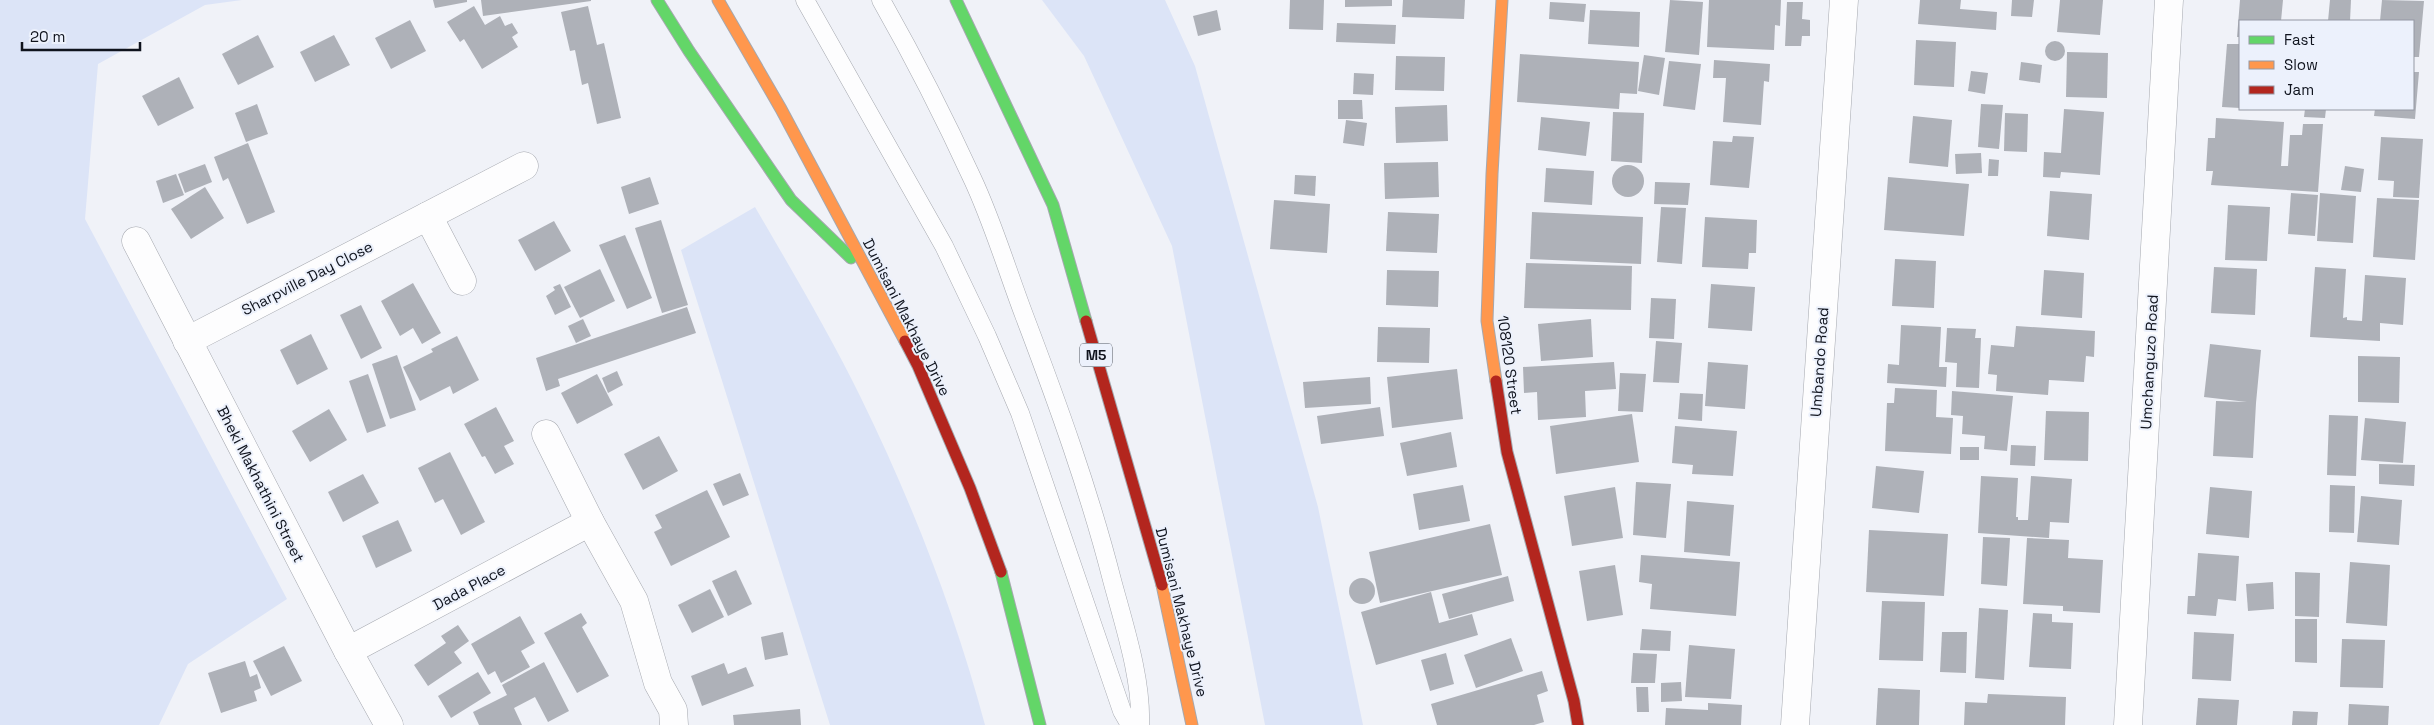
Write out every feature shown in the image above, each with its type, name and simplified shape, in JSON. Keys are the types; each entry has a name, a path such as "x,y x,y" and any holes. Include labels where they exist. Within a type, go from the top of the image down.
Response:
{"main road":[{"path":"657,0 689,51 791,200 869,275"},
{"name":"Dumisani Makhaye Drive","path":"718,0 781,109 918,366 977,506 1001,570 1040,725"},
{"name":"Dumisani Makhaye Drive","path":"956,0 1053,205 1162,584 1192,725"},
{"name":"108120 Street","path":"1502,0 1492,174 1487,321 1507,452 1574,701 1578,725"}],"street":[{"name":"Umbando Road","path":"1795,725 1844,0"},
{"name":"Umchanguzo Road","path":"2128,725 2169,0"},
{"name":"Sharpville Day Close","path":"187,341 524,166"},
{"path":"428,216 462,281"},
{"name":"Bheki Makhathini Street","path":"136,241 348,651 389,725"},
{"path":"546,434 590,522 634,602 658,682 673,710 674,725"},
{"name":"Dada Place","path":"348,651 590,522"}],"lane":[{"path":"805,0 944,246 987,336 1020,413 1122,711 1130,725"},
{"path":"881,0 902,37 973,181 1036,345 1078,464 1104,548 1130,651 1141,707 1140,725"}],"shaded area":[{"path":"0,0 242,0 205,5 98,64 85,219 287,599 188,664 159,725 0,725"},
{"path":"1042,0 1165,0 1195,66 1318,507 1363,725 1265,725 1172,246 1084,56"},
{"path":"755,207 835,348 897,475 946,599 985,725 830,725 681,250"}],"building":[{"path":"433,0 467,0 467,2 435,8"},
{"path":"481,0 591,0 591,1 483,16"},
{"path":"1290,0 1324,0 1323,30 1289,29"},
{"path":"1345,0 1392,0 1392,6 1345,7"},
{"path":"1403,0 1465,0 1464,19 1402,17"},
{"path":"1670,0 1703,2 1699,55 1665,52"},
{"path":"1709,0 1781,0 1780,26 1775,25 1774,50 1707,47"},
{"path":"1920,0 1961,0 1960,9 1997,12 1996,30 1918,24"},
{"path":"2012,0 2034,0 2032,17 2011,16"},
{"path":"2060,0 2103,0 2100,35 2057,32"},
{"path":"2240,0 2283,0 2281,20 2239,20 2239,37 2237,37"},
{"path":"2330,0 2351,0 2350,20 2328,20"},
{"path":"2382,0 2424,1 2419,57 2414,57 2414,20 2380,20"},
{"path":"1550,2 1586,4 1584,22 1549,19"},
{"path":"1787,2 1803,2 1802,19 1810,20 1810,36 1802,36 1801,46 1785,46"},
{"path":"474,6 485,25 500,16 505,26 512,23 518,33 512,37 518,47 482,69 464,39 460,42 447,22"},
{"path":"588,6 597,45 604,43 621,118 597,124 588,83 582,85 575,50 570,51 561,12"},
{"path":"1217,10 1221,30 1198,36 1193,16"},
{"path":"1590,10 1640,12 1639,47 1588,44"},
{"path":"410,20 426,51 391,69 375,38"},
{"path":"1337,23 1396,25 1395,44 1336,42"},
{"path":"258,35 274,67 238,85 222,54"},
{"path":"334,35 350,65 315,82 300,52"},
{"path":"1916,40 1956,42 1954,87 1914,85"},
{"path":"2055,41 2062,44 2065,51 2062,58 2055,61 2048,58 2045,51 2048,44"},
{"path":"2227,44 2239,44 2239,108 2222,107"},
{"path":"2067,52 2108,53 2107,98 2066,97"},
{"path":"1520,54 1639,62 1637,94 1620,93 1619,109 1517,102"},
{"path":"1644,55 1665,58 1659,95 1638,91"},
{"path":"1396,56 1445,57 1444,91 1395,90"},
{"path":"1714,60 1770,64 1769,82 1764,81 1761,125 1723,122 1726,78 1713,78"},
{"path":"1669,61 1701,64 1695,110 1663,106"},
{"path":"2021,62 2042,65 2040,83 2019,80"},
{"path":"1971,71 1988,73 1985,94 1968,91"},
{"path":"2414,72 2419,72 2415,119 2374,116 2375,110 2414,110"},
{"path":"1354,73 1374,74 1373,95 1353,94"},
{"path":"179,77 194,108 158,126 142,96"},
{"path":"1338,100 1362,100 1363,119 1338,119"},
{"path":"257,104 268,134 246,142 235,113"},
{"path":"1981,104 2003,105 1999,149 1978,147"},
{"path":"1447,105 1448,141 1396,143 1395,107"},
{"path":"2064,109 2104,112 2100,175 2061,172 2060,178 2043,177 2044,152 2061,153"},
{"path":"2305,110 2326,110 2325,118 2304,117"},
{"path":"1613,112 1644,113 1642,163 1611,161"},
{"path":"2005,113 2028,114 2027,152 2004,151"},
{"path":"1913,116 1952,120 1948,167 1909,163"},
{"path":"1541,117 1590,122 1586,156 1538,150"},
{"path":"2216,118 2284,122 2281,166 2288,166 2290,135 2302,135 2303,124 2323,124 2318,192 2211,185 2213,171 2206,171 2208,138 2215,138"},
{"path":"1346,120 1367,123 1364,146 1343,143"},
{"path":"1733,136 1754,137 1749,188 1710,185 1713,141 1732,142"},
{"path":"2381,137 2423,139 2419,198 2393,197 2394,181 2378,180"},
{"path":"248,143 275,212 247,224 228,178 223,181 214,157"},
{"path":"1981,153 1982,173 1956,174 1955,154"},
{"path":"1989,159 1999,160 1998,176 1988,176"},
{"path":"1438,162 1439,197 1385,199 1384,163"},
{"path":"205,164 212,182 185,193 178,174"},
{"path":"1628,165 1634,166 1639,170 1643,175 1643,187 1639,192 1634,196 1628,197 1622,196 1617,192 1613,187 1612,181 1613,175 1617,170 1622,166"},
{"path":"2345,166 2364,169 2361,192 2341,190"},
{"path":"1546,168 1594,171 1592,205 1544,202"},
{"path":"176,174 184,195 163,203 156,181"},
{"path":"1295,175 1316,176 1315,196 1294,194"},
{"path":"650,177 659,204 629,214 621,187"},
{"path":"1888,177 1969,184 1964,236 1884,230"},
{"path":"1655,182 1690,183 1688,205 1654,204"},
{"path":"205,187 224,218 191,239 171,209"},
{"path":"2050,191 2092,194 2089,240 2047,236"},
{"path":"2291,193 2318,195 2315,236 2288,234"},
{"path":"2320,193 2356,196 2353,243 2317,241"},
{"path":"2377,198 2419,200 2415,260 2373,257"},
{"path":"1274,200 1330,204 1327,253 1270,249"},
{"path":"2228,205 2270,207 2267,261 2225,260"},
{"path":"1661,207 1686,208 1682,264 1657,262"},
{"path":"1388,212 1439,214 1437,253 1386,251"},
{"path":"1532,212 1643,217 1641,264 1530,259"},
{"path":"1705,217 1757,220 1756,253 1749,253 1748,269 1702,267"},
{"path":"661,220 688,305 662,313 635,228"},
{"path":"554,221 571,251 535,271 518,240"},
{"path":"625,235 652,298 627,309 599,245"},
{"path":"1895,259 1936,261 1934,308 1892,306"},
{"path":"1526,263 1632,266 1631,310 1524,308"},
{"path":"2214,267 2257,269 2255,315 2211,313"},
{"path":"2315,267 2346,269 2343,318 2347,317 2347,320 2362,321 2365,275 2406,278 2403,325 2380,323 2380,341 2310,337"},
{"path":"600,269 615,301 580,318 564,287"},
{"path":"1387,270 1439,271 1438,307 1386,305"},
{"path":"2044,270 2084,273 2082,318 2041,315"},
{"path":"413,283 441,333 422,344 413,328 400,336 381,301"},
{"path":"560,284 571,307 555,315 546,296 555,290 553,287"},
{"path":"1711,284 1755,287 1752,331 1708,328"},
{"path":"1651,298 1676,299 1674,339 1649,338"},
{"path":"361,305 382,348 361,359 340,315"},
{"path":"687,307 696,333 558,379 560,386 546,391 536,358"},
{"path":"583,319 591,336 576,343 568,326"},
{"path":"1591,319 1593,357 1541,361 1538,324"},
{"path":"1901,325 1941,327 1939,367 1947,367 1946,387 1887,383 1888,364 1899,365"},
{"path":"2016,326 2095,331 2094,357 2086,356 2084,382 2049,380 2048,395 1996,391 1997,375 1988,374 1991,345 2014,347"},
{"path":"1378,327 1430,328 1429,363 1377,362"},
{"path":"1947,328 1976,329 1975,338 1981,338 1979,388 1956,387 1957,363 1945,362"},
{"path":"311,334 328,369 297,385 280,350"},
{"path":"457,336 479,380 453,394 450,386 420,401 403,367 433,352 431,349"},
{"path":"1656,341 1682,343 1679,383 1653,382"},
{"path":"2210,344 2261,350 2253,458 2213,456 2216,401 2247,402 2204,397"},
{"path":"397,355 416,410 390,419 372,364"},
{"path":"2358,356 2400,357 2399,403 2358,402"},
{"path":"1614,362 1616,389 1585,391 1586,417 1538,420 1537,392 1524,393 1523,367"},
{"path":"1708,362 1748,365 1745,409 1705,406"},
{"path":"1457,369 1463,419 1392,428 1387,377"},
{"path":"617,371 623,385 608,393 602,378"},
{"path":"1620,373 1646,374 1643,412 1618,411"},
{"path":"368,374 386,426 367,433 349,381"},
{"path":"597,374 613,405 577,424 561,393"},
{"path":"1370,377 1371,404 1305,408 1303,382"},
{"path":"1895,388 1937,390 1936,417 1953,418 1951,454 1885,451 1887,403 1894,403"},
{"path":"1952,391 2013,396 2007,451 1984,449 1985,436 1962,434 1963,416 1951,415"},
{"path":"1680,393 1703,394 1702,421 1678,419"},
{"path":"496,407 514,441 504,446 514,464 495,474 485,456 482,457 464,424"},
{"path":"1380,407 1384,436 1321,444 1317,416"},
{"path":"329,409 347,440 310,462 292,431"},
{"path":"2046,411 2089,412 2088,461 2044,460"},
{"path":"1632,414 1639,462 1556,474 1550,426"},
{"path":"2329,415 2358,416 2356,476 2327,475"},
{"path":"2365,418 2406,422 2403,463 2361,460"},
{"path":"1675,426 1737,431 1733,476 1692,474 1693,465 1672,463"},
{"path":"1451,432 1457,467 1407,476 1400,443"},
{"path":"659,436 678,471 643,490 624,454"},
{"path":"2011,445 2036,446 2035,466 2010,465"},
{"path":"1960,447 1979,447 1979,460 1960,460"},
{"path":"450,452 485,522 461,535 443,499 435,503 418,468"},
{"path":"2379,464 2415,465 2414,486 2379,484"},
{"path":"1876,466 1924,471 1919,513 1872,508"},
{"path":"740,473 749,495 723,506 713,484"},
{"path":"363,474 379,503 343,522 328,492"},
{"path":"1981,476 2018,478 2016,517 2018,517 2018,520 2028,520 2031,476 2072,479 2069,523 2050,522 2049,538 1978,533"},
{"path":"1636,482 1671,484 1666,538 1633,535"},
{"path":"1463,485 1470,521 1419,530 1413,494"},
{"path":"2330,485 2355,486 2354,533 2329,532"},
{"path":"1615,487 1623,538 1572,546 1564,496"},
{"path":"2210,487 2252,491 2249,538 2206,534"},
{"path":"707,490 730,537 671,566 654,532 662,528 655,515"},
{"path":"2361,496 2402,500 2399,545 2357,542"},
{"path":"1687,501 1734,505 1730,556 1684,552"},
{"path":"398,520 412,551 376,568 362,536"},
{"path":"1490,524 1502,575 1380,603 1369,552"},
{"path":"1869,530 1948,534 1944,596 1866,592"},
{"path":"1983,537 2010,538 2007,586 1981,584"},
{"path":"2027,538 2069,540 2068,558 2103,560 2100,613 2063,611 2063,606 2023,604"},
{"path":"2198,553 2239,556 2236,601 2218,599 2216,616 2187,614 2188,596 2195,596"},
{"path":"1641,555 1740,562 1736,616 1650,609 1652,584 1639,582"},
{"path":"2350,562 2390,565 2387,626 2346,623"},
{"path":"1615,565 1623,615 1587,621 1579,571"},
{"path":"736,570 752,604 728,616 712,581"},
{"path":"2295,572 2320,573 2319,617 2295,616"},
{"path":"1508,576 1514,601 1449,619 1442,594"},
{"path":"1362,578 1371,582 1375,591 1371,600 1362,604 1353,600 1349,591 1353,582"},
{"path":"2273,582 2274,609 2248,611 2246,584"},
{"path":"710,589 724,617 692,633 678,605"},
{"path":"1431,592 1439,623 1472,614 1478,635 1376,665 1361,612"},
{"path":"1882,601 1925,602 1923,661 1879,660"},
{"path":"1979,608 2008,610 2004,680 1975,678"},
{"path":"581,613 587,623 582,627 609,676 577,693 544,633"},
{"path":"2033,613 2052,614 2052,622 2073,623 2071,669 2029,667"},
{"path":"520,616 535,643 521,651 530,667 501,683 495,671 488,675 471,644"},
{"path":"2295,619 2317,619 2317,663 2295,662"},
{"path":"458,625 469,641 454,652 462,663 428,686 414,665 446,643 441,636"},
{"path":"1642,629 1671,631 1670,651 1640,650"},
{"path":"783,632 788,655 765,660 761,637"},
{"path":"1942,632 1967,632 1966,673 1940,672"},
{"path":"2194,632 2234,634 2231,681 2192,679"},
{"path":"1511,638 1523,671 1476,688 1464,655"},
{"path":"2342,639 2385,640 2383,688 2340,687"},
{"path":"1689,645 1735,649 1731,699 1685,697"},
{"path":"284,646 302,681 271,696 253,661"},
{"path":"1446,653 1454,684 1430,691 1421,660"},
{"path":"1633,653 1657,654 1655,683 1631,683"},
{"path":"245,661 250,677 257,674 261,688 254,691 257,701 221,713 208,673"},
{"path":"544,662 569,711 548,722 535,697 514,708 522,725 479,725 473,712 507,695 502,685"},
{"path":"724,663 728,674 746,667 754,686 702,706 691,676"},
{"path":"1542,671 1548,691 1537,695 1544,722 1534,725 1437,725 1431,704"},
{"path":"478,672 491,693 451,718 438,696"},
{"path":"1681,682 1682,701 1661,702 1661,683"},
{"path":"1636,687 1648,687 1649,712 1637,712"},
{"path":"1878,688 1920,690 1919,725 1876,725"},
{"path":"1988,694 2066,697 2065,725 1964,725 1965,702 1987,703"},
{"path":"2198,698 2239,700 2237,725 2196,725"},
{"path":"1708,703 1742,705 1741,725 1665,725 1666,708 1708,710"},
{"path":"2349,704 2389,706 2388,725 2348,725"},
{"path":"800,709 801,725 734,725 733,715"},
{"path":"2293,711 2318,712 2317,725 2292,725"}],"traffic: fast":[{"path":"657,0 689,51 791,200 851,258"},
{"path":"956,0 1053,205 1086,321"},
{"path":"1001,572 1040,725"}],"traffic: slow":[{"path":"718,0 781,109 905,341"},
{"path":"1496,381 1487,321 1492,174 1502,0"},
{"path":"1162,585 1192,725"}],"traffic: jam":[{"path":"1086,321 1162,585"},
{"path":"905,341 918,366 970,488 1001,572"},
{"path":"1496,381 1507,452 1574,701 1578,725"}]}
